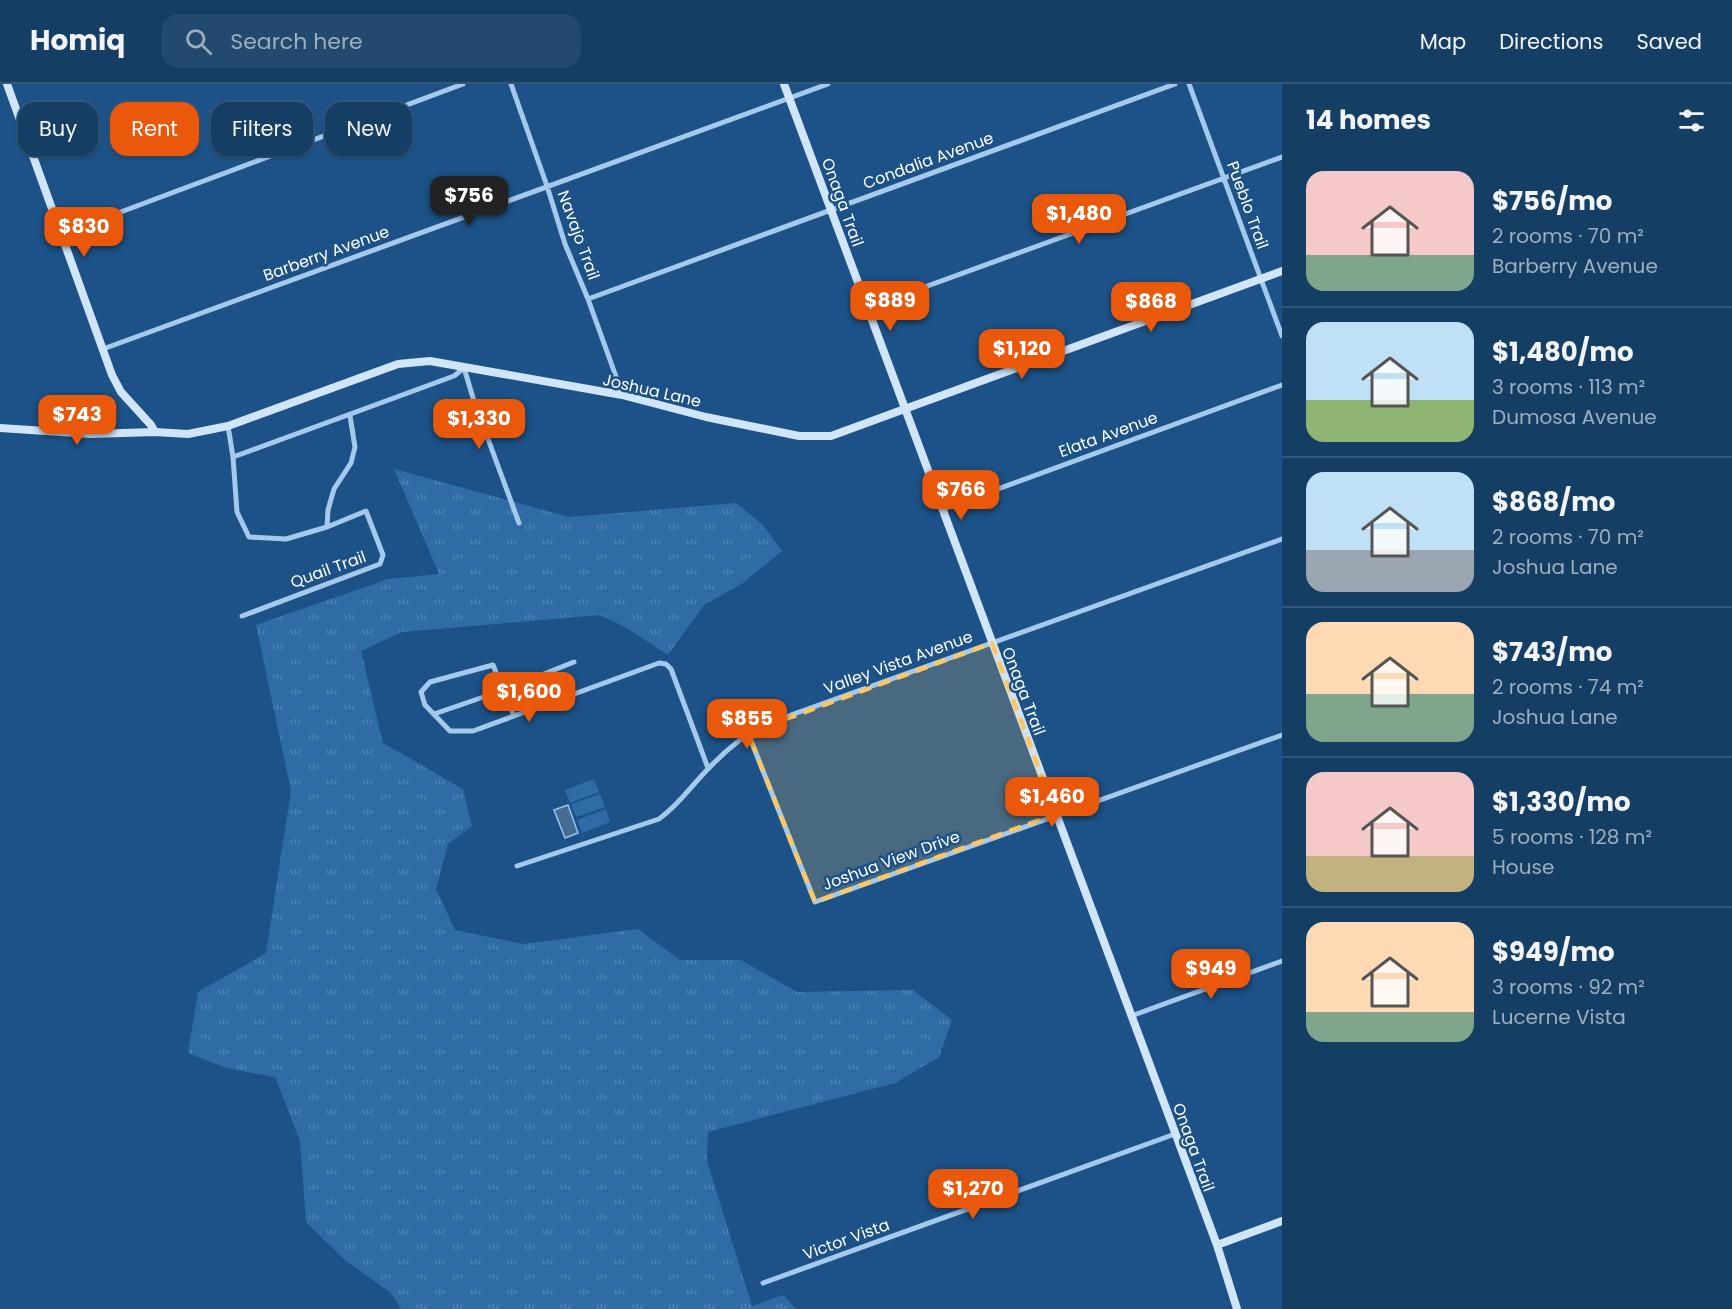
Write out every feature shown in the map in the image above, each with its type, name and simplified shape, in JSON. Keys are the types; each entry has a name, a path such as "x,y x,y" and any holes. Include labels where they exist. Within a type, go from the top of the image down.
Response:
{"street":[{"path":"6,84 121,392 152,424 155,432"},
{"path":"62,234 464,84"},
{"name":"Navajo Trail","path":"511,84 548,186 566,244 623,396"},
{"name":"Onaga Trail","path":"784,84 1217,1245 1237,1309"},
{"name":"Barberry Avenue","path":"103,348 828,84"},
{"name":"Condalia Avenue","path":"588,299 1175,84"},
{"name":"Pueblo Trail","path":"1189,84 1282,336"},
{"path":"867,308 1282,157"},
{"name":"Joshua Lane","path":"0,428 91,434 155,432 188,434 228,426 398,364 430,361 623,396 706,417 799,436 831,436 1282,271"},
{"path":"228,426 233,457 454,376 464,368 519,523"},
{"name":"Elata Avenue","path":"943,509 1282,385"},
{"path":"327,527 328,510 334,489 351,463 355,447 350,416"},
{"name":"Quail Trail","path":"233,457 237,512 249,537 286,539 327,527 366,511 383,555 380,564 242,616"},
{"name":"Valley Vista Avenue","path":"517,866 659,819 675,808 708,768 763,724 1282,539"},
{"path":"434,714 504,690 574,662"},
{"path":"514,716 493,665 430,682 421,692 425,705 450,731 473,731 514,716 658,663 666,664 671,669 708,768"},
{"name":"Joshua View Drive","path":"748,734 814,902 1282,735"},
{"path":"1131,1016 1282,961"},
{"name":"Victor Vista","path":"763,1283 1175,1134"},
{"path":"1217,1245 1282,1221"}],"highlighted area":[{"path":"992,643 1056,814 815,902 748,733"}],"green space":[{"path":"394,469 569,517 736,503 763,525 782,551 743,583 704,605 668,655 625,627 600,615 402,632 361,651 383,743 463,789 472,826 448,844 436,889 455,930 523,944 638,929 680,960 741,960 797,992 913,990 952,1020 939,1057 895,1083 708,1132 707,1161 752,1306 783,1295 796,1309 401,1309 391,1293 346,1261 306,1222 300,1141 275,1077 226,1068 188,1053 198,992 266,953 291,791 256,625 388,579 439,574"},
{"path":"594,779 599,792 570,803 565,790"},
{"path":"600,794 605,807 576,817 571,804"},
{"path":"606,809 610,822 582,833 577,820"}],"shaded area":[{"path":"568,805 578,833 565,838 554,810"}]}
